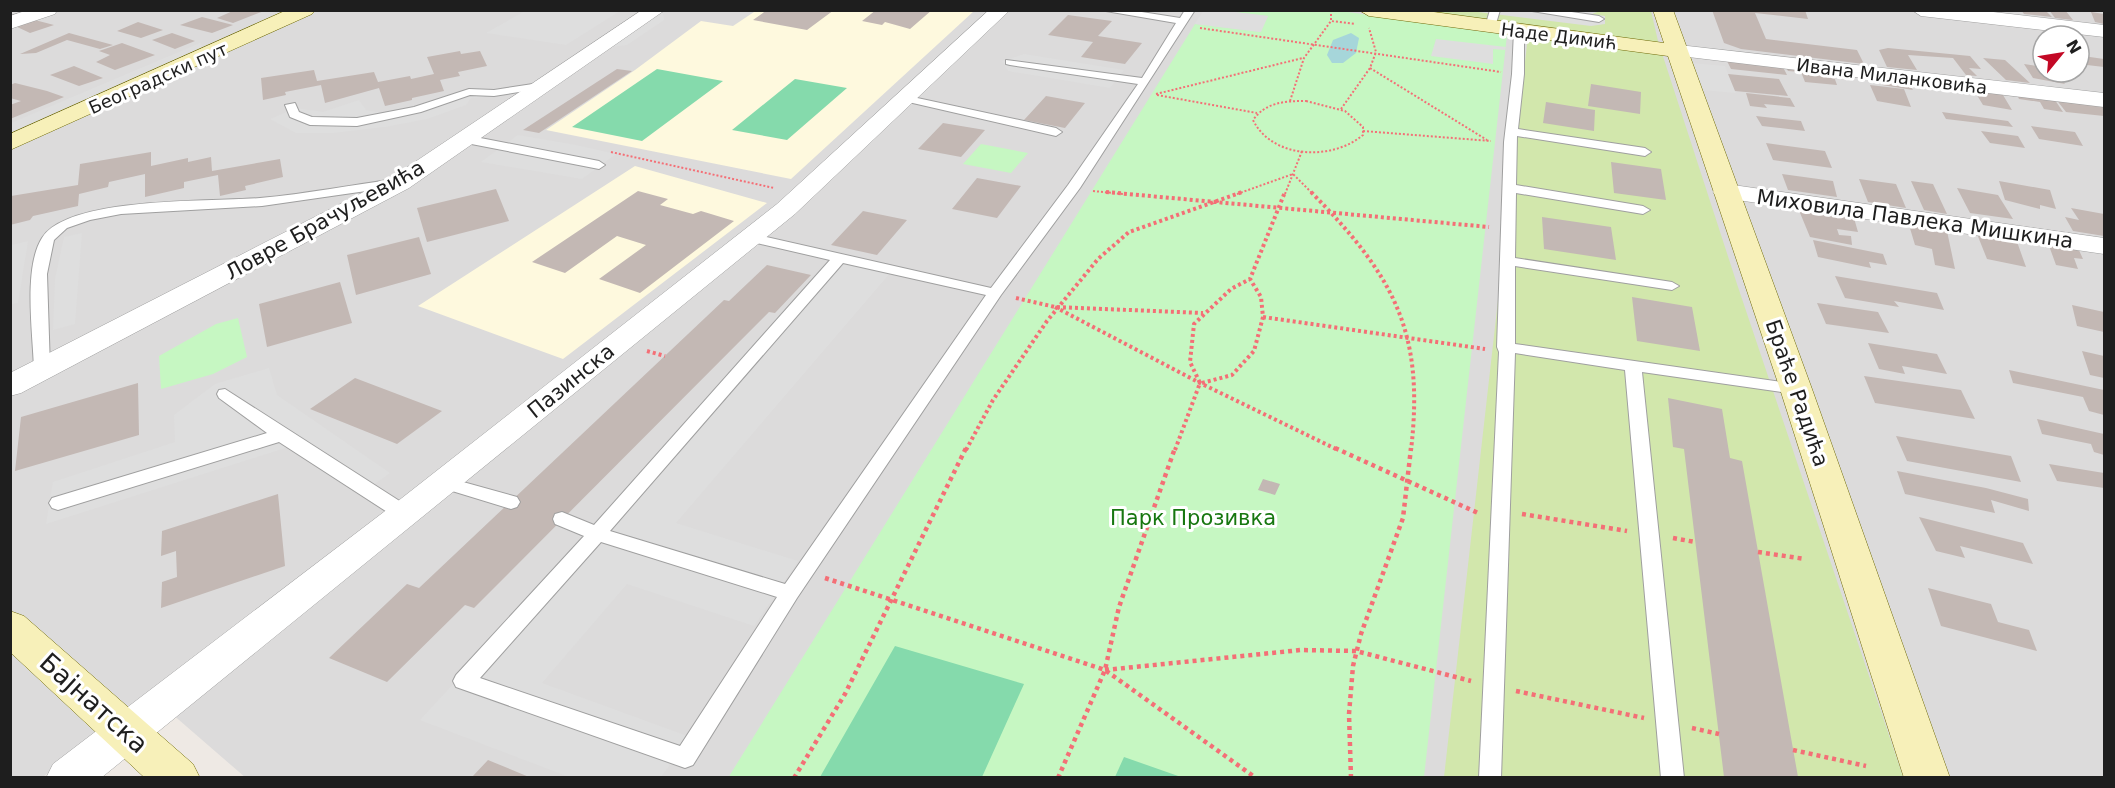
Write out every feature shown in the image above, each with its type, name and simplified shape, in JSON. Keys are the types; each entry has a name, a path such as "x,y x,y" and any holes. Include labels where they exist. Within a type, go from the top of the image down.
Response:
{"street":[{"path":"10,23 48,10"},
{"name":"Београдски пут","path":"10,143 305,10"},
{"name":"Ловре Брачуљевића","path":"10,386 361,206 400,183 656,10"},
{"name":"Пазинска","path":"68,777 124,731 445,483 818,182 1001,10"},
{"name":"Браће Радића","path":"1663,10 1796,389 1927,777"},
{"path":"1921,10 2104,31"},
{"name":"Наде Димић","path":"1367,16 1493,19 1519,31 1679,51"},
{"name":"Ивана Миланковића","path":"1679,51 2104,100"},
{"name":"Миховила Павлека Мишкина","path":"1726,192 2104,246"},
{"name":"Бајнатска","path":"10,627 177,777"}],"lane":[{"path":"839,258 597,534 464,681 685,758 790,592 994,293 1146,89 1183,19 1105,10"},
{"path":"1531,10 1577,14 1599,20"},
{"path":"1490,777 1510,229 1510,137 1518,74 1519,31"},
{"path":"1010,62 1146,89"},
{"path":"291,105 294,114 310,121 357,122 417,110 469,92 494,93 546,85"},
{"path":"908,99 1056,132"},
{"path":"1510,137 1645,152"},
{"path":"465,139 599,165"},
{"path":"42,369 40,282 44,245 56,228 76,220 120,210 262,202 400,183"},
{"path":"1510,188 1643,210"},
{"path":"750,237 994,293"},
{"path":"1509,261 1672,286"},
{"path":"1506,350 1796,389"},
{"path":"1633,366 1673,777"},
{"path":"225,394 280,435 405,514"},
{"path":"58,503 280,435"},
{"path":"445,483 511,502"},
{"path":"562,519 597,534 790,592"}],"path":[{"path":"1330,10 1331,21"},
{"path":"1290,101 1297,69 1312,43 1331,21 1367,16 1376,52 1370,68 1341,109"},
{"path":"1183,19 1312,43 1518,74"},
{"path":"1146,89 1304,57"},
{"path":"1370,68 1488,141"},
{"path":"1146,89 1257,113"},
{"path":"1290,101 1322,103 1341,109 1358,119 1363,131 1358,141 1335,151 1302,151 1286,148 1261,135 1255,128 1253,120 1257,113 1270,105 1290,101"},
{"path":"1363,131 1488,141 1510,137"},
{"path":"1058,777 1104,670 1119,606 1146,525 1200,383 1190,362 1194,324 1203,313 1231,289 1250,279 1302,151"},
{"path":"610,152 779,189"},
{"path":"794,777 827,729 978,426 1055,307 1107,247 1129,232 1206,202 1293,174"},
{"path":"1293,174 1333,213 1374,264 1392,294 1409,338 1415,373 1413,448 1404,518 1356,651 1349,729 1351,777"},
{"path":"1073,188 1510,229"},
{"path":"1200,383 1232,375 1254,351 1263,317 1261,297 1250,279"},
{"path":"994,293 1055,307 1203,313"},
{"path":"1055,307 1200,383 1467,511 1695,542"},
{"path":"1263,317 1506,350"},
{"path":"641,349 665,356"},
{"path":"1758,552 1805,559"},
{"path":"805,571 1104,670 1256,777"},
{"path":"1104,670 1301,650 1356,651 1494,686 1719,734"},
{"path":"1793,750 1866,766"}],"shaded area":[{"path":"757,10 974,11 791,179 546,130 635,70 701,21 733,26"},
{"path":"10,11 2104,11 2104,777 246,778 149,694 43,777 11,777"},
{"path":"525,11 620,11 566,45 486,33"},
{"path":"1203,11 1268,16 1261,32 1195,24"},
{"path":"1470,11 1600,11 1592,14 1605,16 1605,24 1591,26"},
{"path":"663,13 664,20 627,45 611,47"},
{"path":"1436,39 1506,47 1505,50 1493,49 1493,64 1431,56"},
{"path":"200,43 202,47 177,61 11,135 11,123"},
{"path":"1024,54 1124,70 1110,88 1008,71 1002,61"},
{"path":"1691,63 1725,66 1736,93 1702,90"},
{"path":"467,89 493,90 484,97 471,98 466,105 427,119 385,127 334,133 296,133 270,119 296,108 323,112 359,100 366,110 383,113 435,102"},
{"path":"518,135 616,154 582,179 481,162"},
{"path":"635,166 767,203 563,359 418,306"},
{"path":"82,233 75,324 53,330 55,279 64,237"},
{"path":"28,241 18,303 11,304 11,245"},
{"path":"844,262 891,272 676,523 798,561 754,626 627,584 542,683 690,737 661,777 569,777 420,720"},
{"path":"269,368 277,395 390,473 372,486 301,443 46,524 53,482 175,442 174,415 215,384"}],"green space":[{"name":"Парк Прозивка","path":"1334,10 1507,35 1424,777 728,778 1195,24 1260,32 1268,16 1226,11"},
{"path":"1409,11 1651,11 1658,41 1737,284 1903,777 1444,777 1529,27"},
{"path":"657,69 723,81 642,141 572,127"},
{"path":"795,79 847,88 787,140 732,130"},
{"path":"981,144 1028,153 1011,173 963,164"},
{"path":"238,318 247,357 213,374 161,389 159,356 216,324"},
{"path":"895,646 1024,684 982,777 820,777"},
{"path":"1124,757 1181,777 1115,777"}],"water":[{"path":"1351,33 1359,38 1356,53 1343,63 1332,63 1327,55 1333,40"}],"building":[{"path":"235,10 264,11 233,23 217,18"},
{"path":"767,10 834,10 807,30 753,20"},
{"path":"876,10 932,10 910,29 885,22 882,25 862,21"},
{"path":"1712,10 1805,10 1808,19 1755,13 1766,39 1857,50 1864,64 1741,49 1724,43"},
{"path":"2021,10 2045,10 2052,17 2024,14"},
{"path":"2049,10 2065,10 2073,20 2055,18"},
{"path":"2091,12 2104,14 2104,24 2095,22"},
{"path":"1068,15 1112,21 1098,36 1142,43 1125,64 1081,57 1093,42 1048,35"},
{"path":"202,17 233,25 212,33 180,25"},
{"path":"31,19 54,25 30,33 13,25"},
{"path":"138,22 163,30 141,38 117,31"},
{"path":"69,33 113,45 100,49 67,40 36,53 20,54"},
{"path":"172,33 195,41 175,49 152,40"},
{"path":"122,43 155,55 115,70 96,62 110,55 99,51"},
{"path":"1888,48 1970,56 1981,69 1969,68 1977,76 1966,75 1953,58 1908,55 1917,70 1887,67 1879,50"},
{"path":"460,51 461,54 480,51 487,66 458,72 460,76 440,80 444,91 412,98 412,100 385,106 379,88 325,103 321,85 285,92 286,95 263,100 261,78 314,70 317,81 374,72 378,82 410,76 411,79 434,74 427,57"},
{"path":"2091,57 2104,59 2104,67 2091,65"},
{"path":"1983,58 2005,60 2030,83 2006,80"},
{"path":"1726,59 1782,65 1787,75 1731,69"},
{"path":"2024,64 2031,65 2031,75"},
{"path":"74,66 103,78 79,86 50,75"},
{"path":"1785,66 1832,71 1837,85 1805,82 1801,72 1788,71"},
{"path":"617,69 632,71 539,133 523,130"},
{"path":"1728,74 1779,79 1788,96 1735,91"},
{"path":"1878,76 1926,82 1929,87 1909,84 1913,90 1882,85"},
{"path":"15,83 64,97 10,119 10,105 21,101 10,98 10,85"},
{"path":"1591,84 1641,92 1640,114 1588,106"},
{"path":"1870,85 1904,89 1911,107 1877,101"},
{"path":"1972,87 2000,90 2012,110 1983,105"},
{"path":"2016,92 2053,97 2063,112 2044,109 2040,102 2019,99"},
{"path":"1746,93 1790,98 1795,107 1764,104 1767,108 1750,106"},
{"path":"1046,96 1085,103 1065,128 1024,120"},
{"path":"2055,98 2104,104 2104,116 2066,112"},
{"path":"1546,102 1595,110 1594,131 1543,123"},
{"path":"1942,112 2008,121 2013,127 1946,119"},
{"path":"1756,116 1801,121 1805,131 1762,126"},
{"path":"943,123 985,130 961,157 918,149"},
{"path":"2031,126 2075,132 2083,146 2039,139"},
{"path":"1981,131 2018,136 2025,148 1990,143"},
{"path":"1766,143 1825,151 1832,168 1773,160"},
{"path":"151,152 151,166 188,158 188,162 211,157 212,171 280,159 283,177 245,186 246,190 220,196 218,175 184,182 184,188 145,197 145,174 109,182 108,187 79,194 78,206 33,216 30,220 10,225 11,196 78,185 80,164"},
{"path":"1611,162 1661,169 1666,200 1614,193"},
{"path":"1782,174 1833,181 1837,197 1788,190"},
{"path":"977,178 1021,186 997,218 952,209"},
{"path":"1859,179 1896,184 1906,208 1868,202"},
{"path":"1911,181 1933,184 1947,214 1924,210"},
{"path":"1999,181 2050,190 2056,209 2040,205 2040,209 2005,200"},
{"path":"1957,188 1998,195 2013,219 1970,213"},
{"path":"496,189 509,221 427,242 417,208"},
{"path":"638,191 668,199 660,205 693,214 701,211 734,221 640,293 599,279 646,245 617,236 565,273 532,262"},
{"path":"1798,208 1854,218 1858,232 1837,229 1839,235 1851,236 1852,245 1810,237"},
{"path":"2071,208 2104,214 2104,236 2073,231 2065,217 2079,220"},
{"path":"863,211 907,220 877,255 831,245"},
{"path":"1542,217 1611,227 1616,260 1544,249"},
{"path":"1909,225 1947,231 1955,269 1935,265 1932,249 1915,245"},
{"path":"1977,234 2016,239 2026,267 1987,259"},
{"path":"419,237 431,274 356,295 347,255"},
{"path":"1813,240 1883,254 1887,265 1869,262 1871,268 1818,257"},
{"path":"2048,243 2078,248 2083,259 2074,258 2078,269 2056,265"},
{"path":"767,265 811,275 775,313 769,312 474,608 465,605 387,682 329,658 407,584 419,588 724,300 729,301"},
{"path":"1835,276 1937,293 1944,310 1894,301 1899,307 1845,298"},
{"path":"340,282 352,323 267,347 259,304"},
{"path":"1632,297 1692,307 1700,351 1637,341"},
{"path":"1817,303 1878,312 1889,333 1826,324"},
{"path":"2072,305 2104,312 2104,332 2077,326"},
{"path":"1868,343 1937,354 1947,374 1902,366 1905,374 1879,369"},
{"path":"2082,351 2104,356 2104,378 2090,375"},
{"path":"2009,370 2104,390 2104,415 2089,411 2083,397 2013,383"},
{"path":"1864,376 1961,390 1975,419 1875,403"},
{"path":"355,378 442,411 397,444 310,409"},
{"path":"138,383 139,435 15,471 21,417"},
{"path":"1668,398 1722,409 1730,458 1742,461 1798,777 1724,777 1684,449 1673,447"},
{"path":"2037,419 2104,434 2104,455 2094,452 2091,444 2042,434"},
{"path":"1896,436 2011,456 2021,482 1907,461"},
{"path":"2049,464 2104,473 2104,488 2057,481"},
{"path":"1897,471 1986,488 2028,499 2029,511 1991,500 1995,513 1905,494"},
{"path":"1263,479 1280,484 1275,495 1258,490"},
{"path":"278,494 285,566 161,608 162,582 177,577 176,551 161,556 162,531"},
{"path":"1919,517 2023,543 2033,564 1960,546 1965,558 1936,551"},
{"path":"1928,588 1991,604 1998,622 2029,630 2037,651 1941,626"},
{"path":"488,760 529,777 472,777"}]}
